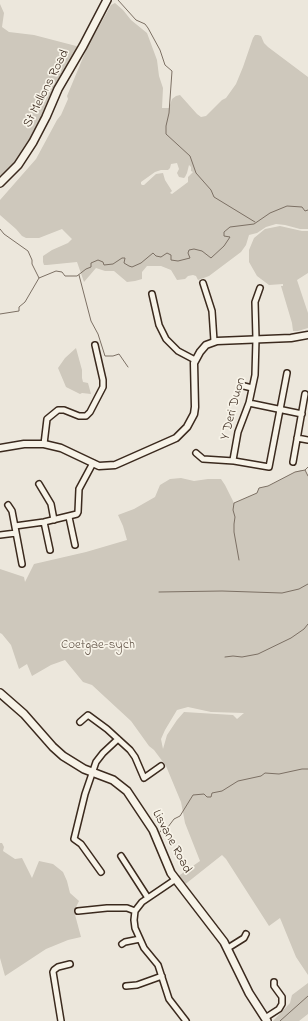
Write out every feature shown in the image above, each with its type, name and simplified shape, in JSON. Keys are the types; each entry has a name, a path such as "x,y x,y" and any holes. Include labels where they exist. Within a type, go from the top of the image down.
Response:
{"main road":[{"name":"St Mellons Road","path":"0,183 18,164 33,142 58,89 107,0"},
{"name":"Lisvane Road","path":"0,693 24,714 56,750 73,762 113,780 127,791 153,830 167,865 176,880 213,926 228,948 249,992 266,1020"}],"street":[{"path":"203,283 212,311 214,341"},
{"name":"Y Deri Duon","path":"233,460 238,432 249,403 255,369 255,302 260,288"},
{"path":"152,294 159,326 166,339 178,352 195,360"},
{"path":"0,448 24,444 44,444 60,448 93,464 102,466 114,465 170,441 182,433 191,420 195,407 193,368 195,360 203,348 214,341 222,340 291,338 308,335"},
{"path":"44,444 47,419 58,410 64,410 79,416 86,416 90,412 103,387 103,380 94,345"},
{"path":"196,453 203,459 233,460 269,467 287,373"},
{"path":"244,386 252,388"},
{"path":"293,462 305,394"},
{"path":"249,403 302,414"},
{"path":"298,438 308,440"},
{"path":"15,526 69,517 78,512 79,489 93,464"},
{"path":"39,484 51,504 54,520"},
{"path":"8,505 12,512 22,564"},
{"path":"69,517 75,545"},
{"path":"44,522 50,550"},
{"path":"0,535 16,533"},
{"path":"80,722 88,715 118,739 135,757 144,778 161,766"},
{"path":"101,872 81,844 74,839 85,794 96,762 118,739"},
{"path":"121,856 148,898"},
{"path":"176,880 142,902 135,911 134,924 144,948 156,962 169,999 186,1021"},
{"path":"78,911 107,908 127,908 135,911"},
{"path":"228,948 244,938 246,934"},
{"path":"122,944 140,939"},
{"path":"62,1021 53,972 58,967 70,964"},
{"path":"126,986 137,985 162,976"},
{"path":"266,1020 279,1009 282,1004 282,997 274,986 274,982"}],"green space":[{"path":"115,3 131,20 147,33 157,60 159,76 163,88 162,108 169,108 172,99 180,95 197,114 201,117 206,116 226,98 236,84 255,35 261,36 264,43 268,47 308,77 308,229 300,229 276,224 266,227 257,233 249,235 246,245 241,252 209,276 198,280 196,276 193,275 188,276 185,279 177,280 171,270 161,266 147,266 142,272 142,279 135,281 127,282 114,271 105,271 96,268 84,282 77,262 44,265 43,256 68,243 72,239 62,229 39,238 26,238 0,215 0,200 36,159 61,115 68,99 67,96 87,48 111,5","holes":["177,163 179,169 177,173 179,177 185,177 189,165 191,167 191,171 193,172 188,177 188,182 172,194 170,193 172,191 165,180 163,173 156,174 144,185 141,184 141,182 155,172 168,170 171,164"]},
{"path":"0,4 4,13 2,27 9,32 34,35 80,47 21,157 0,181"},
{"path":"280,226 308,231 308,273 297,280 308,313 308,328 298,331 293,331 281,286 283,286 283,284 269,285 257,276 249,262 249,250 254,238 265,229"},
{"path":"76,348 82,370 83,382 88,383 91,394 80,394 66,387 58,368 65,358"},
{"name":"Coetgae-sych","path":"305,470 308,476 308,975 296,957 280,918 269,926 222,855 183,886 177,877 200,861 185,823 181,802 166,766 131,721 92,685 83,682 65,660 51,665 32,676 27,664 19,669 11,645 0,633 0,569 24,577 25,582 34,564 86,552 127,540 118,515 134,509 155,497 160,485 170,479 181,478 194,481 221,479 234,503 257,493 259,488 268,486 295,472","holes":["188,707 211,712 244,713 237,719 233,715 184,712 167,735 163,749 161,739 177,710"]},
{"path":"0,843 2,843 4,847 3,851 15,859 22,858 32,878 39,861 53,864 63,872 70,893 79,901 74,911 81,937 68,940 46,949 5,976 0,958"},
{"path":"308,983 308,1014 299,1021 273,1021 290,1003 292,995"}],"waterway":[{"path":"118,0 136,20 145,24 160,50 165,65 172,71 166,134 190,156 196,173 211,190 214,197 255,222"},
{"path":"0,229 4,234 28,251 32,264 39,278 56,271 62,272 65,276 77,276 91,267 91,263 98,260 103,262 104,265 113,264 122,258 125,258 124,263 132,267 141,263 153,253 156,256 161,257 167,253 171,255 171,260 178,261 190,258 188,253 189,250 194,249 202,251 211,258 224,246 230,237 224,236 224,232 230,227 254,224 270,213 287,206 302,207 305,211 308,210"},
{"path":"79,275 91,321 98,334 105,356 119,354 128,367"},
{"path":"0,314 19,311 19,307 25,302 39,278"},
{"path":"308,467 305,470 308,476"},
{"path":"239,560 234,532 234,503 257,493 259,488 268,486 295,472 305,470"},
{"path":"159,592 222,591 282,593 299,589 308,584"},
{"path":"225,657 242,657 258,654 291,638 304,629 308,624"},
{"path":"160,832 163,828 168,827 174,819 180,816 193,795 204,794 207,797 211,797 212,793 222,791 238,781 261,776 265,773 279,774 308,769"},
{"path":"280,1021 308,996"}]}
